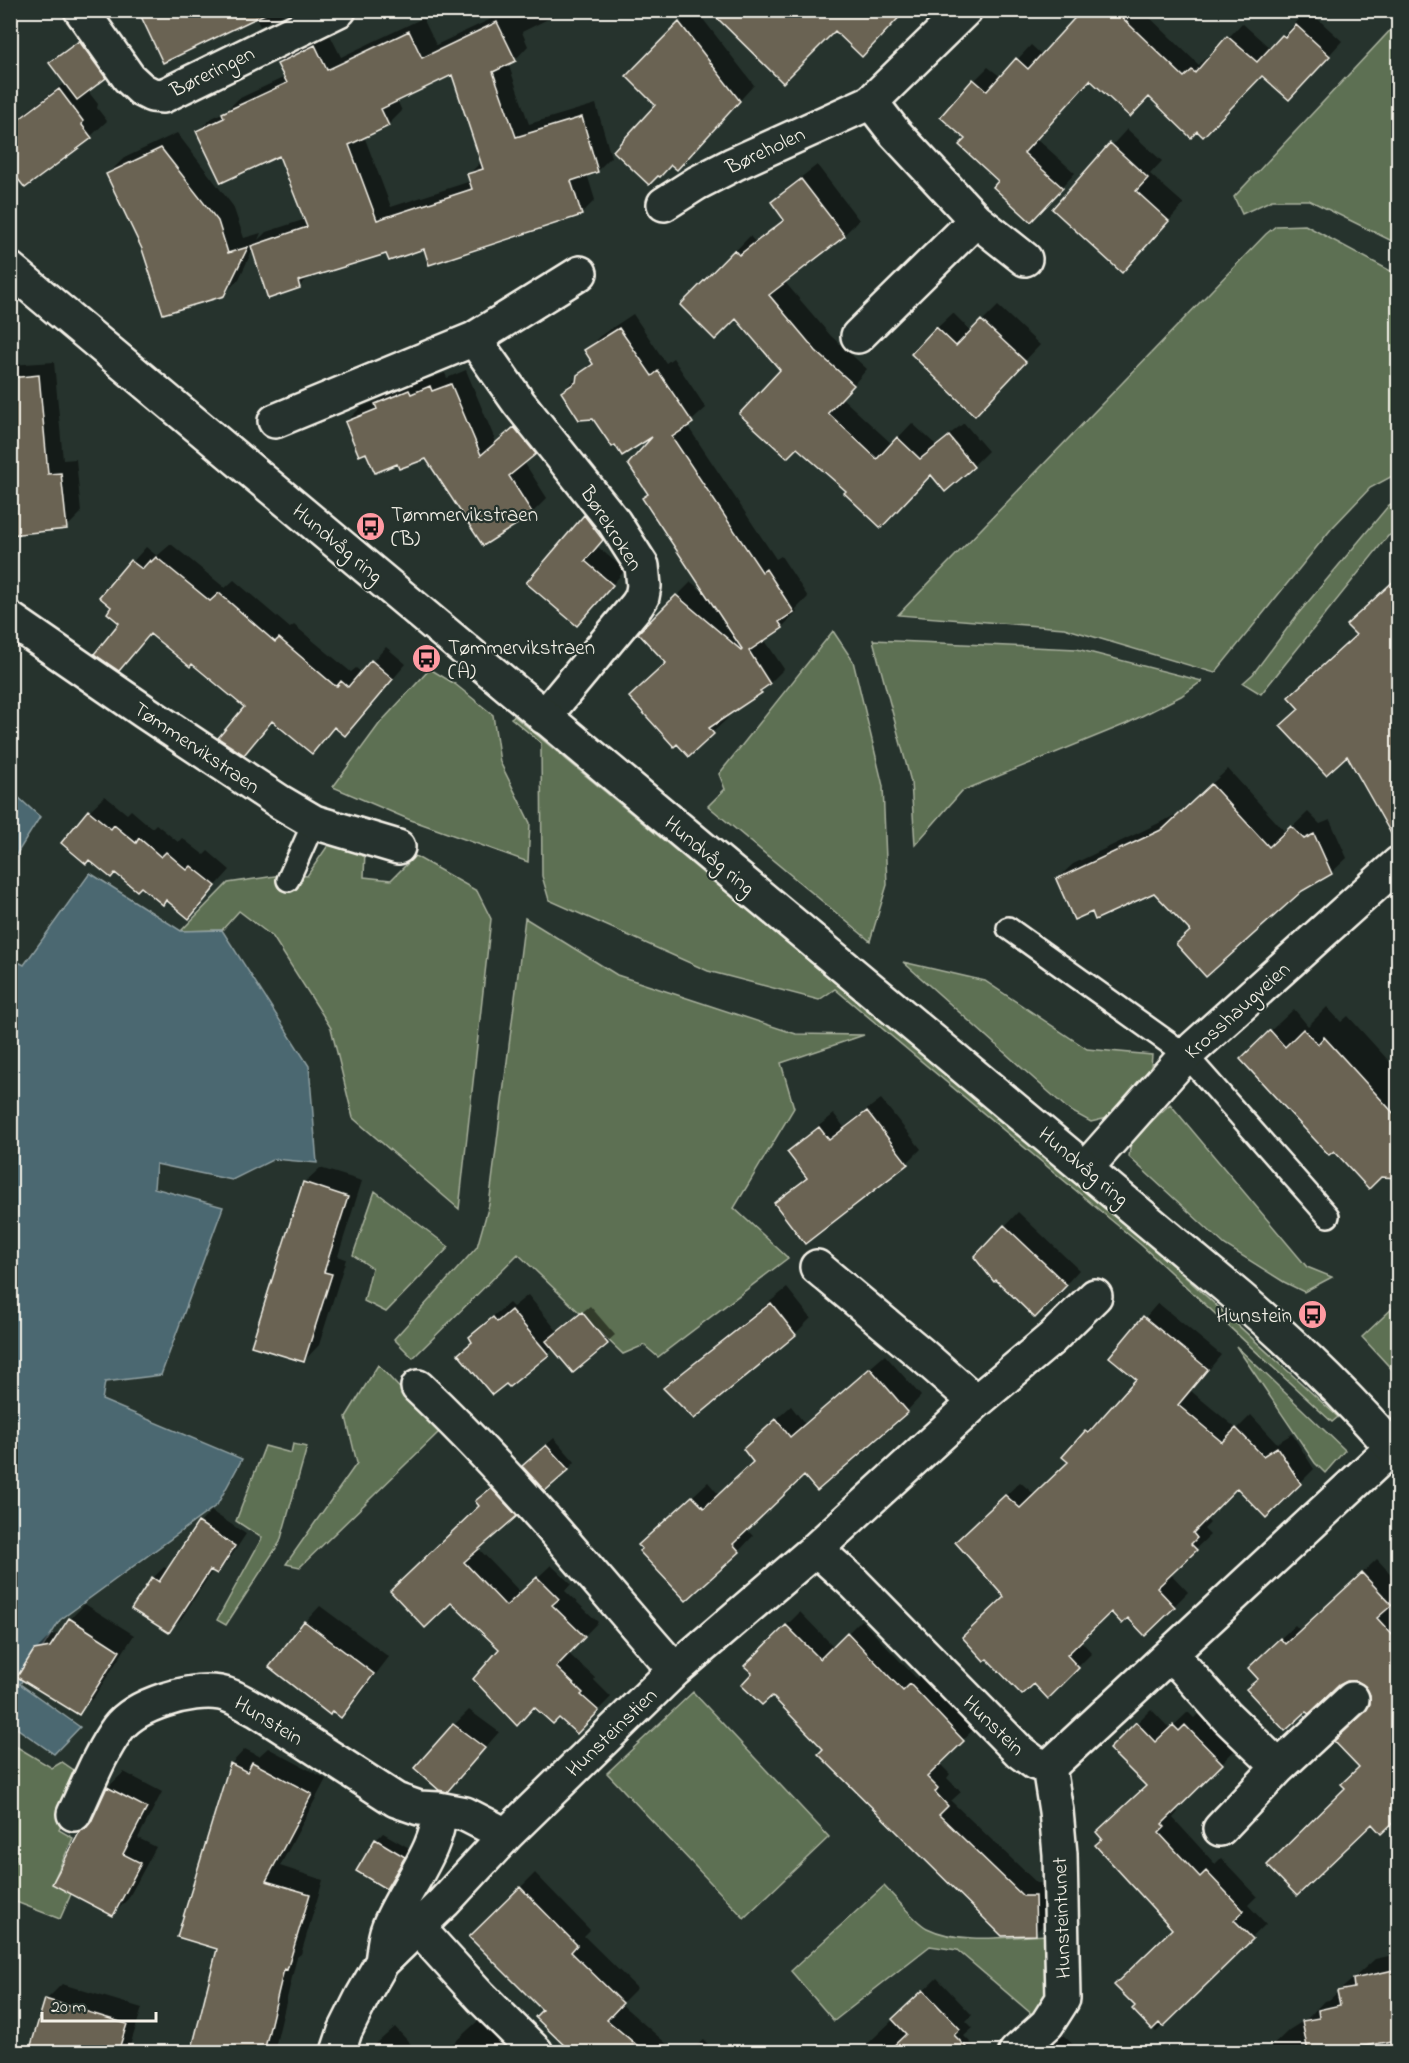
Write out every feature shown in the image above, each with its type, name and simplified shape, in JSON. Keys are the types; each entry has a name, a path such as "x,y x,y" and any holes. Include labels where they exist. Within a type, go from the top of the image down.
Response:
{"street":[{"name":"Børeringen","path":"81,10 129,78 142,90 152,95 163,96 339,10"},
{"name":"Børeholen","path":"663,204 734,164 871,102 965,10"},
{"path":"871,102 895,133 976,220 1025,259"},
{"path":"858,336 976,220"},
{"name":"Hundvåg ring","path":"10,269 1086,1168 1293,1344 1396,1450"},
{"path":"276,421 474,339 580,273"},
{"name":"Børekroken","path":"474,339 519,403 614,522 642,566 644,576 642,597 637,606 558,697 544,717"},
{"name":"Tømmervikstraen","path":"10,619 145,712 314,822 398,846"},
{"name":"Krosshaugveien","path":"1086,1168 1186,1055 1398,864"},
{"path":"817,1267 976,1402"},
{"path":"816,1549 976,1402 1051,1339 1095,1296"},
{"path":"418,1388 450,1417 524,1497 675,1670"},
{"name":"Hunstein","path":"816,1549 855,1584 1020,1752 1035,1763 1049,1767 1396,1450"},
{"name":"Hunsteinstien","path":"338,2052 345,2031 382,1962 418,1928 506,1834 675,1670 816,1549"},
{"path":"1171,1654 1227,1717 1279,1767"},
{"name":"Hunstein","path":"74,1814 106,1748 120,1726 132,1715 144,1708 183,1696 208,1692 223,1693 236,1698 396,1800 419,1808 465,1814 506,1834"},
{"path":"1220,1829 1279,1767 1352,1699"},
{"name":"Hunsteintunet","path":"1016,2052 1047,2024 1063,1999 1060,1854 1049,1767"},
{"path":"382,1962 387,1931 404,1894 431,1847 440,1819 438,1809"},
{"path":"418,1928 481,1997 536,2052"}],"lane":[{"path":"288,880 314,822"},
{"path":"1008,928 1186,1055 1328,1216"}],"green space":[{"path":"1398,22 1398,244 1309,200 1272,200 1242,214 1234,197"},
{"path":"1305,225 1398,275 1398,473 1370,488 1332,528 1215,673 1064,628 898,615 1266,234 1276,226"},
{"path":"1398,500 1398,531 1388,536 1261,694 1243,683 1253,674 1298,614 1389,505"},
{"path":"833,631 853,661 883,786 887,885 870,941 708,806 725,789 719,774"},
{"path":"873,640 1077,649 1202,681 1181,696 1126,724 962,791 915,845 911,782"},
{"path":"430,669 455,684 493,715 500,762 530,823 528,862 408,819 333,787 380,723"},
{"path":"514,716 1145,1240 1338,1417 1332,1422 1141,1245 835,989 819,1000 708,971 549,900 542,876 541,743 511,718"},
{"path":"331,841 365,849 364,877 391,880 415,856 477,891 491,919 459,1209 353,1118 331,1028 273,937 239,911 222,930 181,931 228,883 288,874 307,876"},
{"path":"525,918 617,975 796,1034 864,1035 781,1063 794,1108 734,1208 788,1258 658,1357 644,1345 623,1354 518,1254 413,1358 394,1339 477,1247 489,1205"},
{"path":"903,962 985,981 1087,1049 1152,1055 1150,1080 1107,1118 1091,1122 1069,1110"},
{"path":"1170,1104 1307,1267 1332,1277 1304,1292 1284,1282 1225,1245 1129,1157 1131,1141"},
{"path":"375,1191 449,1247 386,1312 364,1301 372,1268 353,1255"},
{"path":"1398,1303 1398,1376 1362,1337"},
{"path":"1236,1346 1345,1450 1325,1473 1315,1463"},
{"path":"378,1365 440,1431 300,1567 286,1564 357,1463 346,1417"},
{"path":"293,1444 307,1447 280,1542 226,1625 217,1620 262,1538 236,1521 265,1446 291,1453"},
{"path":"693,1692 829,1837 744,1918 607,1773"},
{"path":"12,1744 52,1768 62,1762 84,1777 59,1830 73,1838 53,1882 71,1894 60,1919 11,1900 11,1874 17,1856 11,1853"},
{"path":"884,1886 917,1921 940,1933 970,1938 1048,1935 1047,1987 1034,2016 957,1950 930,1946 834,2021 791,1971"}],"water":[{"path":"18,797 40,817 11,863 11,809"},
{"path":"90,873 181,931 222,930 309,1066 317,1163 274,1159 232,1180 156,1164 154,1188 223,1207 161,1375 105,1382 102,1400 242,1459 217,1505 60,1620 20,1684 80,1727 54,1754 11,1724 11,958 24,965"}],"building":[{"path":"138,10 273,10 163,63"},
{"path":"709,10 906,10 862,57 835,31 783,83"},
{"path":"1082,10 1114,10 1184,77 1192,70 1195,73 1227,36 1257,62 1282,35 1285,37 1296,25 1330,56 1289,100 1262,76 1203,137 1197,131 1191,138 1149,97 1130,117 1090,80 1024,153 1063,188 1031,222 993,187 998,181 959,145 965,139 940,117 973,79 987,91 1016,58 1028,69"},
{"path":"497,22 516,61 493,72 516,137 582,117 598,172 571,181 582,215 429,265 424,249 389,261 386,254 298,281 300,288 268,299 251,246 307,227 279,156 221,183 196,131 224,118 222,113 287,83 277,64 315,45 327,70 409,31 422,58","holes":["452,75 483,169 467,174 472,189 377,220 349,145 389,126 381,109"]},
{"path":"679,22 740,101 677,170 671,165 649,185 613,151 655,105 626,76"},
{"path":"79,41 106,78 77,100 49,63"},
{"path":"59,89 83,121 82,125 92,138 25,188 10,169 10,126"},
{"path":"1110,143 1148,178 1136,191 1169,221 1122,273 1052,209"},
{"path":"161,148 218,221 228,253 248,247 224,296 163,314 142,249 106,174"},
{"path":"801,179 845,236 769,295 816,351 854,385 828,413 877,459 897,437 920,459 949,436 974,467 945,492 931,475 881,528 844,493 846,491 797,448 787,458 739,414 780,370 736,319 715,340 680,305 734,250 739,255 784,220 771,202"},
{"path":"981,320 1026,362 975,416 911,354 936,327 956,346"},
{"path":"619,328 652,376 658,371 693,423 672,437 762,572 766,569 794,612 779,622 783,628 749,651 770,684 760,691 762,693 709,728 714,734 689,757 677,744 674,747 629,697 666,663 638,633 676,595 742,649 642,498 648,494 628,464 652,437 622,456 615,445 612,447 593,419 579,420 561,392 576,382 577,375 593,364 584,350"},
{"path":"39,375 48,474 61,473 67,529 10,535 10,378"},
{"path":"451,384 481,455 514,427 536,454 509,476 533,514 483,546 426,459 399,469 397,464 375,473 366,453 359,456 345,422 377,409 375,404 409,390 411,394 430,386 432,391"},
{"path":"584,515 603,540 585,561 613,585 577,626 526,583"},
{"path":"156,557 210,601 219,593 275,642 279,638 334,685 337,686 341,681 348,687 371,660 393,679 345,736 334,727 312,754 272,721 244,755 218,738 244,707 192,664 190,667 150,634 119,671 94,654 119,623 107,613 111,607 99,597 130,560 142,569"},
{"path":"1398,577 1398,846 1347,756 1326,775 1280,726 1299,709 1288,697 1356,635 1346,625"},
{"path":"1211,784 1269,847 1291,826 1304,839 1314,834 1332,874 1302,891 1206,977 1176,944 1190,931 1154,893 1095,920 1092,912 1074,920 1056,879 1163,829"},
{"path":"88,810 111,829 114,825 136,843 139,838 161,857 166,852 187,870 191,866 216,886 189,919 166,900 163,905 141,887 137,891 115,873 111,878 89,860 86,864 61,843"},
{"path":"1303,1029 1318,1044 1324,1037 1398,1118 1398,1178 1381,1177 1369,1189 1334,1151 1329,1155 1240,1059 1270,1030 1285,1047"},
{"path":"867,1111 908,1164 805,1244 774,1203 807,1178 787,1152 819,1127 829,1140"},
{"path":"303,1182 348,1197 324,1272 332,1274 304,1362 251,1346"},
{"path":"1004,1225 1067,1285 1035,1318 996,1280 994,1282 974,1257"},
{"path":"771,1303 796,1335 694,1419 663,1388"},
{"path":"511,1310 549,1355 509,1387 506,1384 492,1395 458,1354 472,1342 469,1337 493,1317 497,1322"},
{"path":"582,1312 608,1344 573,1373 546,1341"},
{"path":"1143,1316 1208,1369 1178,1405 1222,1442 1236,1428 1263,1456 1277,1447 1301,1484 1266,1518 1237,1488 1193,1533 1197,1538 1191,1544 1197,1550 1157,1588 1175,1607 1145,1636 1128,1618 1122,1624 1111,1612 1067,1655 1079,1668 1048,1699 1034,1684 1022,1695 987,1659 984,1661 962,1637 1004,1597 955,1542 1005,1495 1020,1508 1068,1462 1062,1457 1085,1431 1088,1433 1136,1379 1109,1357"},
{"path":"870,1368 908,1412 817,1491 804,1476 733,1544 740,1552 686,1601 639,1551 642,1549 638,1545 692,1496 704,1508 753,1462 743,1449 776,1419 790,1437"},
{"path":"546,1445 569,1470 545,1491 522,1466"},
{"path":"491,1488 517,1516 464,1562 506,1606 537,1577 559,1599 552,1605 585,1637 556,1667 599,1711 577,1734 559,1718 553,1724 534,1707 517,1726 473,1679 499,1649 451,1603 425,1628 390,1591 479,1506 475,1501"},
{"path":"198,1522 235,1546 217,1574 210,1570 169,1633 131,1609 152,1577 159,1582"},
{"path":"1362,1573 1392,1605 1377,1618 1398,1641 1398,1818 1381,1834 1372,1824 1297,1896 1267,1865 1345,1788 1341,1784 1359,1767 1334,1741 1365,1712 1370,1704 1370,1695 1365,1686 1357,1681 1347,1681 1339,1685 1309,1714 1306,1712 1285,1731 1246,1689 1258,1679 1248,1668 1280,1638 1285,1644"},
{"path":"69,1618 120,1651 79,1715 17,1677 34,1650 50,1647"},
{"path":"304,1621 374,1674 341,1718 332,1711 330,1715 269,1667"},
{"path":"786,1625 820,1659 847,1632 903,1691 910,1684 964,1741 927,1777 938,1788 935,1792 948,1806 939,1815 1023,1896 1035,1896 1036,1935 1002,1936 818,1754 823,1749 772,1696 762,1705 741,1685 752,1673 744,1666"},
{"path":"1136,1722 1155,1742 1173,1725 1179,1731 1185,1725 1223,1764 1162,1824 1165,1827 1159,1833 1200,1877 1206,1871 1244,1911 1234,1920 1253,1939 1163,2027 1159,2023 1152,2030 1132,2009 1135,2006 1114,1985 1172,1929 1095,1845 1102,1839 1096,1832 1146,1786 1109,1749"},
{"path":"453,1724 485,1748 447,1792 439,1790 414,1768"},
{"path":"252,1762 312,1794 266,1881 310,1894 287,1970 284,1969 264,2052 191,2052 217,1949 177,1937 230,1763 247,1772"},
{"path":"107,1787 147,1808 123,1854 141,1863 113,1916 52,1884 80,1831 91,1822"},
{"path":"375,1839 405,1857 386,1889 356,1871"},
{"path":"520,1887 577,1945 571,1952 623,2003 607,2020 645,2052 571,2052 535,2017 542,2010 469,1937"},
{"path":"1398,1969 1398,2040 1353,2048 1354,2052 1308,2052 1302,2021 1319,2018 1318,2010 1340,2005 1337,1991 1354,1988 1353,1979"},
{"path":"923,1990 960,2029 954,2035 971,2052 887,2052 906,2034 892,2019"},
{"path":"45,1999 127,2024 118,2052 29,2052"}],"place":[{"name":"Tømmervikstraen (B)","path":"370,526"},
{"name":"Tømmervikstraen (A)","path":"427,659"},
{"name":"Hunstein","path":"1313,1315"}]}
